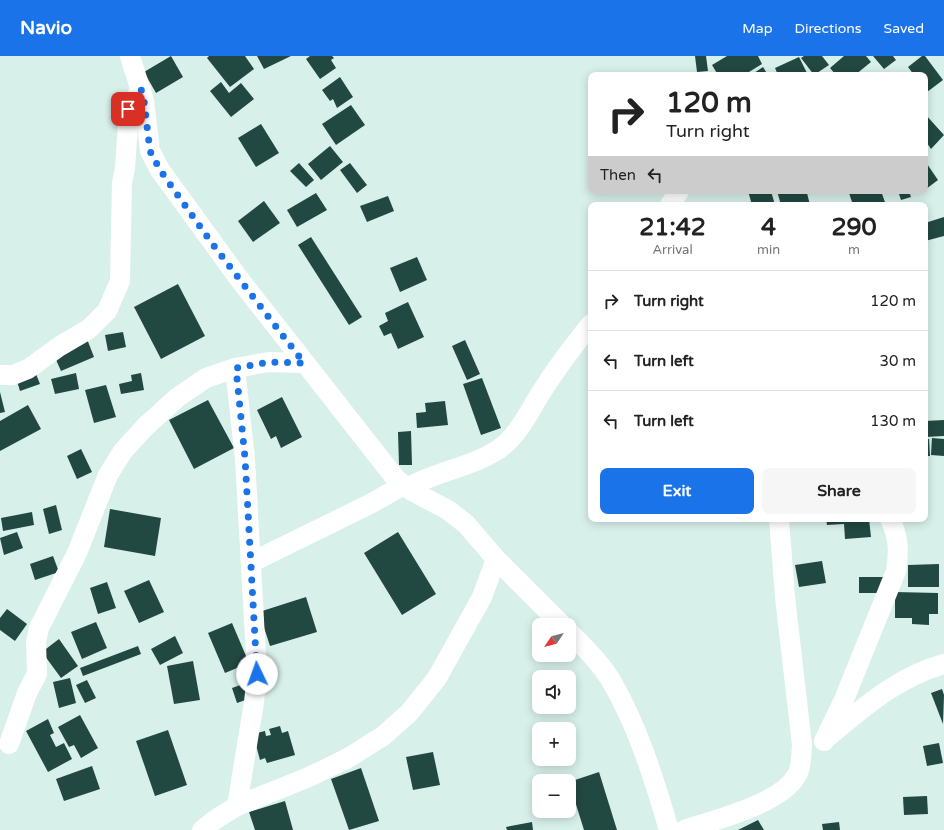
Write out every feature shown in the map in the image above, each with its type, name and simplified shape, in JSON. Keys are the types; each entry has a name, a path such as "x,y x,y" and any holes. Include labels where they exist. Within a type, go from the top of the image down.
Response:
{"street":[{"path":"130,56 144,101 150,151 160,170 197,223 304,363 396,479 405,487 448,510 466,524 496,559 555,618"},
{"path":"0,375 13,375 28,369 60,346 89,329 107,311 120,282 122,183 125,168 128,109 141,89"},
{"path":"252,562 424,478 462,466 500,448 527,418 543,390 570,349 588,328"},
{"path":"9,744 27,693 37,674 36,642 39,628 77,553 108,475 123,451 146,426 178,397 206,378 236,368 269,362 304,363"},
{"path":"236,368 245,458 252,562 257,674 254,702 237,806"},
{"path":"684,830 772,798 788,786 797,775 802,745 785,605 779,522"},
{"path":"824,741 852,681 896,571 899,552 897,532 892,522"},
{"path":"202,830 237,806 309,777 348,758 383,736 409,713 437,678 482,598 496,559"},
{"path":"576,640 612,682 621,700 659,795 669,830"},
{"path":"800,764 824,741 860,711 898,683 924,670 944,664"}],"building":[{"path":"171,56 183,77 156,93 144,72"},
{"path":"209,56 245,56 254,69 230,87 207,58"},
{"path":"257,56 291,56 264,69"},
{"path":"310,56 332,56 334,58 331,60 336,68 320,79 306,59"},
{"path":"695,56 706,56 708,71 697,72"},
{"path":"727,56 758,56 762,64 749,72 716,72 712,65"},
{"path":"804,56 822,56 829,65 818,72 812,72 801,58"},
{"path":"844,56 866,56 871,62 859,72 833,72 830,68"},
{"path":"873,56 893,56 896,60 884,69"},
{"path":"922,56 925,56 943,80 928,91 928,72 912,72 908,67"},
{"path":"799,57 806,72 777,72 775,68"},
{"path":"763,67 766,72 756,72"},
{"path":"340,77 353,97 337,108 333,99 330,101 322,90"},
{"path":"221,82 229,93 241,83 254,99 231,117 210,91"},
{"path":"351,105 365,125 336,145 322,124"},
{"path":"928,117 944,135 931,149 928,144"},
{"path":"261,124 279,153 256,167 238,138"},
{"path":"330,146 343,162 321,180 308,164"},
{"path":"299,163 314,180 306,187 290,171"},
{"path":"350,163 367,185 357,193 340,170"},
{"path":"928,165 938,180 928,188"},
{"path":"316,193 327,210 297,227 287,210"},
{"path":"749,194 772,194 774,202 751,202"},
{"path":"778,194 807,194 809,202 780,202"},
{"path":"849,194 882,194 885,202 852,202"},
{"path":"899,194 910,194 911,197 901,200"},
{"path":"388,196 394,211 367,222 360,206"},
{"path":"264,201 280,223 253,242 238,221"},
{"path":"944,217 944,236 928,240 928,222"},
{"path":"311,237 362,317 349,325 298,245"},
{"path":"417,257 427,280 400,292 390,268"},
{"path":"178,284 205,336 161,359 134,307"},
{"path":"408,302 424,337 398,349 391,333 384,336 379,326 388,321 385,313"},
{"path":"123,332 126,347 108,351 105,335"},
{"path":"87,339 94,357 61,371 53,353"},
{"path":"465,340 480,374 467,380 452,346"},
{"path":"76,373 79,389 55,394 51,379"},
{"path":"141,373 144,390 121,394 119,384 132,381 131,375"},
{"path":"36,374 40,384 20,391 17,381"},
{"path":"482,378 501,428 481,435 463,384"},
{"path":"106,385 116,417 94,423 85,390"},
{"path":"0,392 5,412 0,413"},
{"path":"282,397 302,437 281,448 276,436 271,439 257,410"},
{"path":"208,400 234,448 194,469 169,420"},
{"path":"445,401 448,425 417,428 416,413 426,412 425,403"},
{"path":"28,405 41,429 0,451 0,421"},
{"path":"944,420 944,436 928,437 928,421"},
{"path":"411,431 412,465 399,465 398,432"},
{"path":"932,438 944,439 944,456 931,455"},
{"path":"928,439 929,439 930,456 928,456"},
{"path":"81,449 92,472 77,479 67,456"},
{"path":"56,505 62,530 49,534 43,509"},
{"path":"110,509 161,518 155,556 104,547"},
{"path":"32,512 34,525 3,531 1,518"},
{"path":"826,522 869,522 871,537 845,539 844,524 827,525"},
{"path":"17,532 23,548 4,555 0,538"},
{"path":"398,532 436,594 402,615 364,553"},
{"path":"53,556 59,572 35,580 30,564"},
{"path":"822,561 826,583 799,587 795,565"},
{"path":"939,564 939,587 908,587 908,565"},
{"path":"859,577 884,577 884,593 859,593"},
{"path":"149,580 164,612 139,623 124,591"},
{"path":"107,582 116,608 98,614 90,588"},
{"path":"895,592 938,593 938,614 929,614 929,625 912,624 912,618 895,618"},
{"path":"306,597 317,632 270,646 259,612"},
{"path":"7,609 27,624 15,641 0,630 0,618"},
{"path":"96,622 107,648 82,659 71,632"},
{"path":"232,623 249,663 225,673 208,633"},
{"path":"175,636 183,653 160,665 151,649"},
{"path":"59,639 78,666 61,678 42,652"},
{"path":"138,646 141,654 83,676 80,668"},
{"path":"193,661 200,700 174,704 167,666"},
{"path":"70,678 76,703 59,708 53,682"},
{"path":"87,680 96,698 85,703 76,685"},
{"path":"246,683 251,698 237,703 232,688"},
{"path":"942,689 944,695 943,724 931,693"},
{"path":"80,715 98,748 81,758 74,745 69,747 58,727"},
{"path":"48,719 54,733 50,735 56,747 64,743 72,759 48,772 26,731"},
{"path":"280,726 282,733 288,731 295,755 267,763 265,758 260,760 253,734 265,731 266,736 271,735 269,729"},
{"path":"168,730 187,785 155,796 136,741"},
{"path":"939,743 943,763 927,766 923,746"},
{"path":"433,752 440,785 413,790 406,757"},
{"path":"92,766 100,789 64,801 56,779"},
{"path":"361,768 379,821 349,830 331,779"},
{"path":"599,772 617,830 584,830 576,804 576,780"},
{"path":"927,796 928,814 904,815 903,797"},
{"path":"285,801 293,830 255,830 249,812"},
{"path":"758,820 764,830 738,830"},
{"path":"532,822 533,830 507,830 506,827"},
{"path":"839,822 840,830 823,830 822,824"}],"route":[{"path":"128,109 141,89 148,128 150,151 160,170 192,217 304,363 269,362 236,368 245,458 252,562 257,674"}]}
